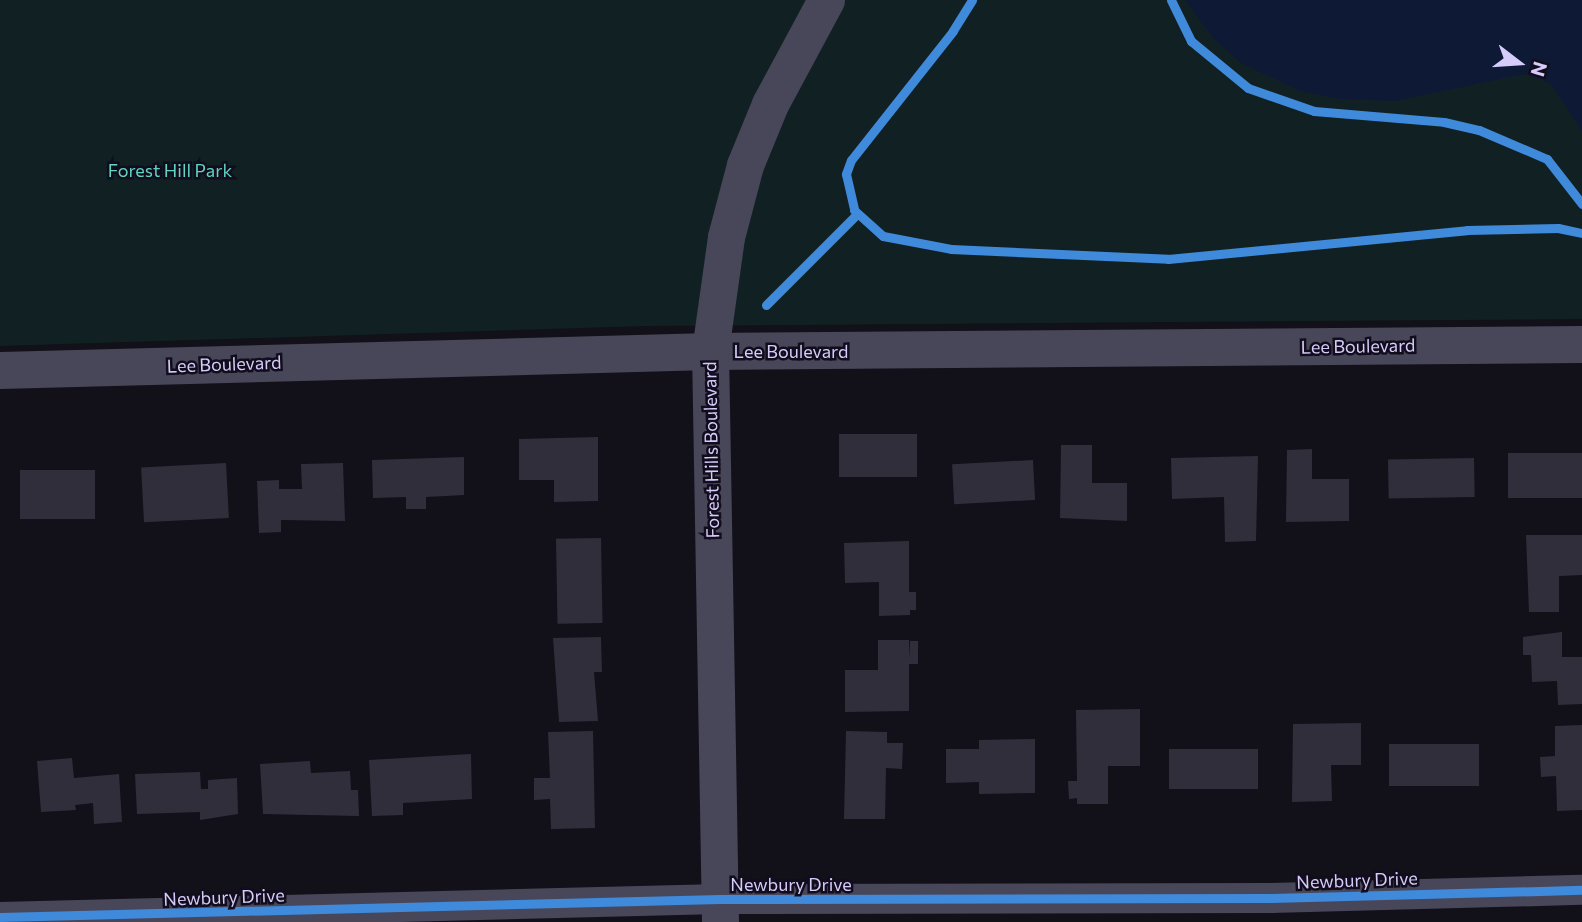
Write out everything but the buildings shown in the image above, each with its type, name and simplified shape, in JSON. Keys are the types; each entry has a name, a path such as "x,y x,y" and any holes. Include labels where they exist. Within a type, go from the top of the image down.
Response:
{"street":[{"name":"Forest Hills Boulevard","path":"720,911 710,351 726,237 746,165 770,104 826,0"},
{"name":"Lee Boulevard","path":"0,370 710,351 1582,344"},
{"name":"Newbury Drive","path":"0,917 1271,910 1582,890"}],"green space":[{"name":"Forest Hill Park","path":"0,0 1582,0 1582,319 648,326 0,346"}],"water":[{"path":"1185,0 1582,0 1582,131 1550,83 1525,74 1395,101 1340,99 1300,91 1241,63 1213,38"}],"cycle path":[{"path":"972,0 953,31 851,160 846,174 854,210 883,236 951,249 1168,259 1467,230 1558,228 1582,233"},
{"path":"1171,0 1191,41 1248,88 1314,111 1444,122 1479,130 1547,159 1582,204"},
{"path":"766,305 857,214"},
{"path":"0,917 720,899 1271,898 1582,890"}]}
